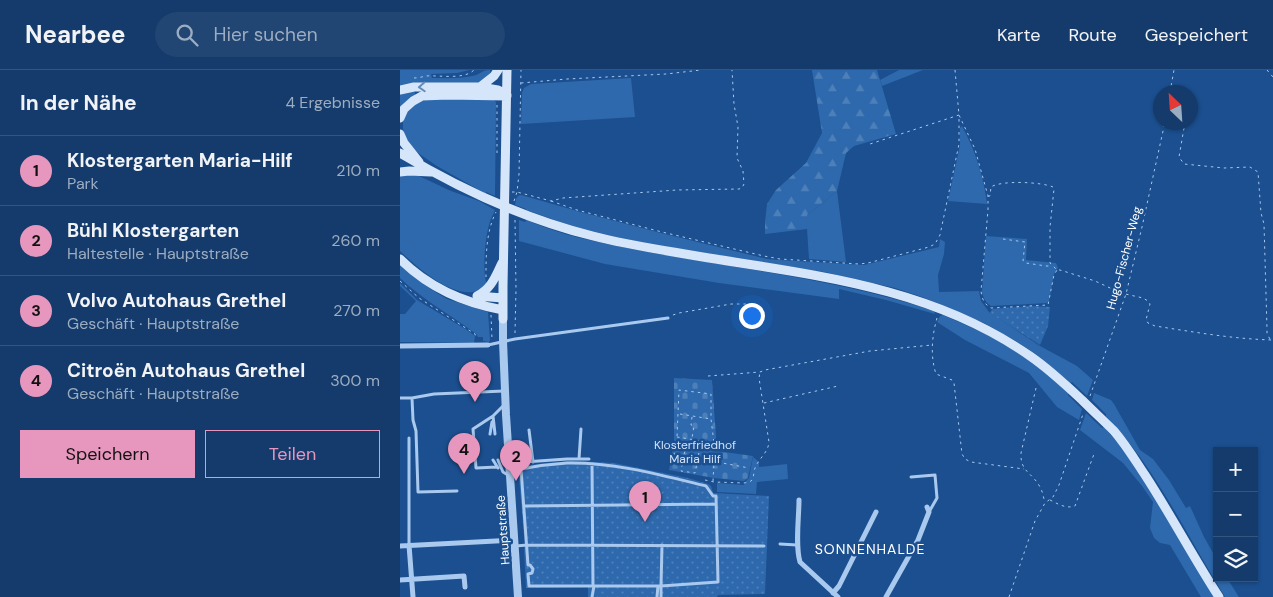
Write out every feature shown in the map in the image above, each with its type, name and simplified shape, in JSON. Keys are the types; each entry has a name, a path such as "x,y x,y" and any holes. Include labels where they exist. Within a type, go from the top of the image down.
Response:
{"main road":[{"path":"480,87 494,76 498,70"},
{"path":"400,259 431,284 456,297 503,314 507,70"},
{"path":"400,90 414,87 480,87 498,90 507,96"},
{"path":"400,118 404,109 422,96 507,96"},
{"path":"400,134 404,143 422,166"},
{"path":"400,153 432,172 486,198 566,229 643,247 826,278 902,295 970,321 997,335 1030,356 1067,386 1105,422 1124,444 1154,489 1219,597"},
{"path":"400,172 432,172"},
{"path":"476,296 490,286 504,258"},
{"path":"456,297 502,298"}],"street":[{"name":"Hauptstraße","path":"503,314 502,341 518,597"},
{"path":"400,346 488,345"},
{"path":"799,500 798,556 800,562 835,595 876,512"},
{"path":"886,597 918,540 928,510"},
{"path":"400,546 515,543"},
{"path":"409,545 413,597"},
{"path":"400,580 464,576 465,587"}],"lane":[{"path":"488,345 515,339 668,318"},
{"path":"400,398 434,394 505,391"},
{"path":"412,398 413,420 416,431 418,492 457,492"},
{"path":"497,467 476,468 473,429 493,416 506,404"},
{"path":"493,416 496,434"},
{"path":"490,434 493,416"},
{"path":"579,459 581,429"},
{"path":"529,430 533,462"},
{"path":"409,438 409,545"},
{"path":"510,463 589,459"},
{"path":"493,460 497,467 510,477"},
{"path":"498,460 503,472"},
{"path":"550,464 592,464 634,470 706,486 713,496 716,495 718,582 659,586 529,586 528,574 532,573 533,569 528,565 521,469 550,464"},
{"path":"592,464 594,586 592,597"},
{"path":"911,477 935,475 937,498 928,510"},
{"path":"524,506 716,504"},
{"path":"515,543 527,545 764,546"},
{"path":"780,544 798,545"},
{"path":"657,597 662,545"},
{"path":"659,586 661,597"}],"path":[{"path":"408,80 425,76 459,76 474,70"},
{"path":"514,199 517,192 519,174 521,70"},
{"path":"520,83 701,70"},
{"path":"551,201 562,198 677,190 742,188 744,184 742,171 737,158 738,127 734,104 732,70"},
{"path":"517,192 662,232 780,259 859,264 929,247 935,244 940,235 959,144 959,115 955,70"},
{"path":"1171,85 1174,70"},
{"path":"1267,70 1273,77"},
{"path":"870,144 959,115"},
{"path":"959,115 975,149 988,196 981,297 991,308 1048,305 1054,275 1058,270"},
{"name":"Hugo-Fischer-Weg","path":"1090,396 1126,294 1163,130"},
{"path":"1184,130 1179,157 1184,164 1224,168 1250,167 1258,172 1261,213 1264,224 1267,334 1272,340"},
{"path":"988,196 990,196 991,187 998,183 1010,182 1053,187 1050,227 1050,263 1052,266"},
{"path":"515,219 515,339"},
{"path":"1003,239 1025,242 1024,261 1026,263 1052,266 1058,270 1095,281 1126,294 1143,298 1150,304 1146,320 1154,326 1220,336 1272,340"},
{"path":"400,281 419,298 476,336"},
{"path":"668,318 679,313 732,304 748,304 754,307"},
{"path":"940,309 934,329 932,345 934,367 936,374 952,380 954,383 962,454 970,462 1024,469"},
{"path":"708,376 760,372 870,351 932,345"},
{"path":"704,480 744,483 751,480 755,468 767,451 769,444 759,378 760,372"},
{"path":"763,403 838,386"},
{"path":"1036,388 1021,453 1021,462 1024,469 1039,486 1045,503"},
{"path":"678,437 714,443 710,394 679,390 678,437 674,454 749,468"},
{"path":"1009,597 1032,528 1045,503 1056,493 1084,411"},
{"path":"679,414 711,419"},
{"path":"692,416 691,425 694,426 692,439"},
{"path":"686,445 681,471 695,473 701,441"},
{"path":"676,444 712,450"},
{"path":"1049,500 1065,507 1075,506 1094,454"},
{"path":"714,462 716,495"}],"green space":[{"path":"400,70 469,70 457,73 431,74 432,78 457,78 490,70 491,76 478,84 400,87"},
{"path":"812,70 877,70 896,134 854,146 846,153 837,191 807,215 807,229 765,234 767,204 776,190 806,163 822,133"},
{"path":"899,70 923,70 882,86 880,80"},
{"path":"631,78 635,117 521,124 522,93 524,88 531,84"},
{"path":"415,92 415,96 400,110 400,94"},
{"path":"431,98 494,100 496,102 495,196 486,192 486,194 437,166 410,145 403,129 405,113 417,102"},
{"path":"962,126 978,164 987,204 948,201 960,145 960,128"},
{"path":"400,176 419,176 451,191 479,201 495,210 489,223 486,238 484,265 487,285 473,292 453,289 434,279 400,251"},
{"path":"837,191 846,262 809,259 807,215"},
{"path":"521,195 661,233 767,259 864,265 939,247 940,239 945,242 944,254 938,275 939,292 979,291 981,301 989,312 1040,346 1077,366 1093,380 1087,396 1037,355 984,323 925,298 895,288 824,272 657,245 575,227 515,205 516,199"},
{"path":"519,220 525,222 526,220 565,234 611,245 843,286 934,311 935,314 839,289 839,299 719,283 605,264 519,241"},
{"path":"986,236 1027,239 1026,260 1056,263 1058,268 1054,274 1047,303 991,306 986,302 982,293"},
{"path":"400,264 432,290 447,299 488,312 489,342 483,341 483,337 478,337 409,286 400,278"},
{"path":"400,283 417,300 475,336 474,343 400,342 400,314 405,314 416,301 400,286"},
{"path":"1031,306 1050,307 1048,326 1040,345 990,313 992,309"},
{"path":"943,315 995,339 1035,365 1069,393 1068,395 1082,409 1079,420 1057,407 1029,373 965,340 937,322 940,316"},
{"name":"Klosterfriedhof Maria Hilf","path":"674,378 712,380 717,451 753,456 748,478 744,481 669,470 674,442"},
{"path":"1094,393 1111,400 1140,450 1153,459 1169,480 1186,508 1190,506 1213,553 1213,576 1156,480 1124,436 1092,400"},
{"path":"1086,413 1102,428 1104,427 1141,475 1215,597 1201,597 1170,545 1160,543 1154,538 1150,528 1153,502 1123,463 1080,430"},
{"path":"753,457 759,462 759,467 787,464 788,479 757,482 756,494 717,492 717,483 744,485 749,478"},
{"path":"571,461 614,463 688,478 708,484 711,486 713,493 769,496 765,594 718,595 717,597 588,597 588,587 526,588 525,547 518,466"},
{"path":"1216,582 1230,582 1239,597 1225,597"}],"place":[{"name":"Volvo Autohaus Grethel","path":"475,402"},
{"name":"Citroën Autohaus Grethel","path":"464,474"},
{"name":"Bühl Klostergarten","path":"516,481"},
{"name":"Klostergarten Maria-Hilf","path":"645,522"}],"district":[{"name":"SONNENHALDE","path":"870,549"}]}
